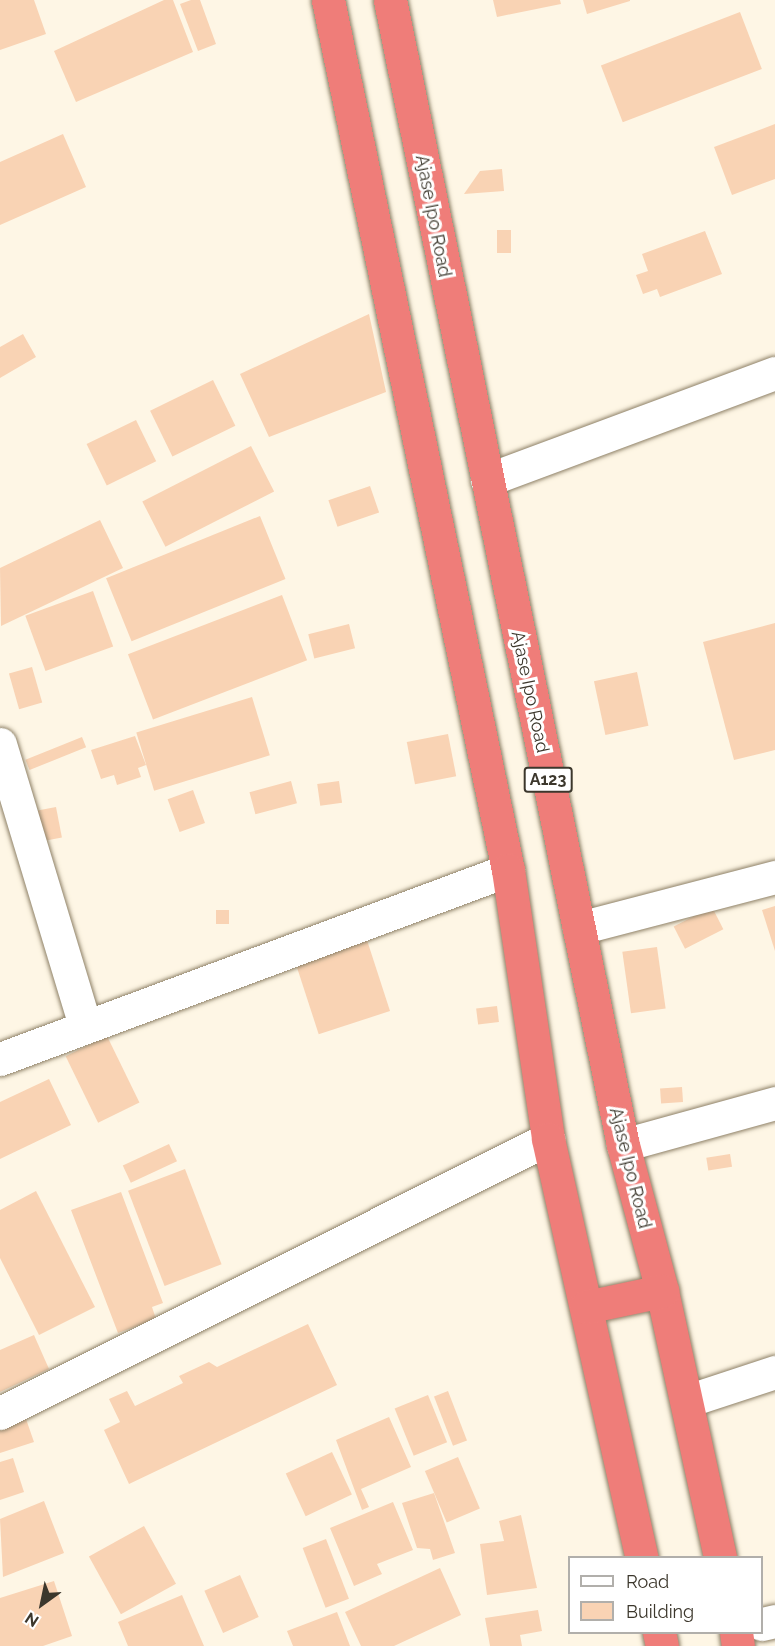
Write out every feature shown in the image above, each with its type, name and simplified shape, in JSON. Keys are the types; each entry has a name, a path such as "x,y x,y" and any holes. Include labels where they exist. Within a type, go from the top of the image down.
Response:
{"highway":[{"path":"328,0 508,870 548,1139 642,1556"},
{"name":"Ajase Ipo Road","path":"390,0 623,1145 662,1291 720,1556"},
{"path":"586,1307 662,1291"}],"street":[{"path":"487,480 775,373"},
{"path":"0,744 85,1025"},
{"path":"0,1059 85,1025 508,870"},
{"path":"579,928 775,877"},
{"path":"623,1145 775,1103"},
{"path":"0,1413 548,1139"},
{"path":"687,1401 775,1372"}],"building":[{"path":"0,0 34,0 46,34 0,50"},
{"path":"164,0 173,0 193,52 76,102 54,51"},
{"path":"200,0 216,44 198,51 180,4"},
{"path":"493,0 560,0 561,4 497,17"},
{"path":"583,0 630,0 630,1 587,14"},
{"path":"740,12 762,69 623,122 601,65"},
{"path":"775,124 775,179 732,195 714,147"},
{"path":"63,134 86,187 0,225 0,162"},
{"path":"502,169 504,191 464,194 480,171"},
{"path":"497,230 511,230 511,253 497,253"},
{"path":"705,231 722,274 660,297 657,289 643,294 636,275 648,271 642,254"},
{"path":"369,314 386,392 269,437 240,374"},
{"path":"23,334 36,357 0,378 0,347"},
{"path":"213,380 235,426 172,457 150,411"},
{"path":"136,420 156,461 107,485 87,444"},
{"path":"251,446 274,491 165,547 142,501"},
{"path":"370,486 379,512 338,527 328,500"},
{"path":"260,516 285,579 132,641 106,578"},
{"path":"100,520 123,568 1,626 0,568"},
{"path":"93,591 113,646 46,671 25,616"},
{"path":"282,595 307,660 153,719 128,654"},
{"path":"775,623 775,750 734,760 703,642"},
{"path":"349,624 355,648 314,658 308,634"},
{"path":"32,667 42,703 19,709 9,674"},
{"path":"637,672 648,726 605,735 594,681"},
{"path":"252,697 270,755 154,791 136,732"},
{"path":"448,734 456,776 415,784 407,742"},
{"path":"135,736 146,765 138,768 141,777 117,785 114,775 101,779 91,750"},
{"path":"82,737 86,747 30,770 25,760"},
{"path":"291,781 297,803 255,814 249,792"},
{"path":"339,781 342,803 320,806 317,784"},
{"path":"193,790 205,823 180,832 168,799"},
{"path":"56,807 62,837 34,843 29,812"},
{"path":"775,906 775,951 762,910"},
{"path":"712,907 723,929 685,949 674,927"},
{"path":"216,910 229,910 229,924 216,924"},
{"path":"365,934 390,1011 319,1034 294,957"},
{"path":"657,947 666,1008 631,1013 622,952"},
{"path":"497,1006 499,1022 478,1024 476,1009"},
{"path":"107,1036 139,1103 98,1123 66,1056"},
{"path":"49,1079 71,1125 0,1159 0,1102"},
{"path":"682,1087 683,1102 661,1103 660,1089"},
{"path":"169,1144 177,1161 131,1183 123,1166"},
{"path":"730,1154 732,1167 708,1171 706,1158"},
{"path":"185,1169 222,1264 165,1286 128,1191"},
{"path":"36,1191 95,1307 39,1335 0,1258 0,1210"},
{"path":"121,1192 163,1303 152,1307 156,1319 118,1333 71,1210"},
{"path":"308,1324 337,1385 129,1484 104,1430 120,1422 109,1399 127,1391 135,1406 183,1383 179,1376 209,1362 217,1367"},
{"path":"34,1335 49,1369 0,1392 0,1350"},
{"path":"448,1391 467,1440 453,1446 434,1396"},
{"path":"428,1395 447,1442 414,1456 395,1408"},
{"path":"389,1417 411,1467 361,1489 369,1507 362,1510 336,1440"},
{"path":"26,1419 34,1442 0,1453 0,1428"},
{"path":"332,1452 352,1495 306,1516 286,1474"},
{"path":"458,1457 480,1509 447,1523 425,1471"},
{"path":"13,1458 24,1492 0,1500 0,1462"},
{"path":"434,1493 455,1553 433,1560 430,1549 417,1548 402,1503"},
{"path":"44,1501 64,1553 3,1577 0,1519"},
{"path":"393,1502 413,1550 377,1564 382,1574 354,1586 330,1528"},
{"path":"521,1515 537,1588 487,1595 480,1544 504,1541 499,1521"},
{"path":"144,1526 176,1584 121,1614 89,1557"},
{"path":"326,1539 349,1599 326,1608 303,1548"},
{"path":"440,1568 461,1615 394,1646 361,1646 345,1612"},
{"path":"240,1575 259,1617 223,1633 204,1591"},
{"path":"54,1581 72,1636 43,1646 0,1646 0,1598"},
{"path":"182,1595 204,1646 128,1646 118,1622"},
{"path":"538,1610 542,1631 520,1635 522,1646 490,1646 485,1618"},
{"path":"337,1612 350,1646 293,1646 287,1631"}]}
